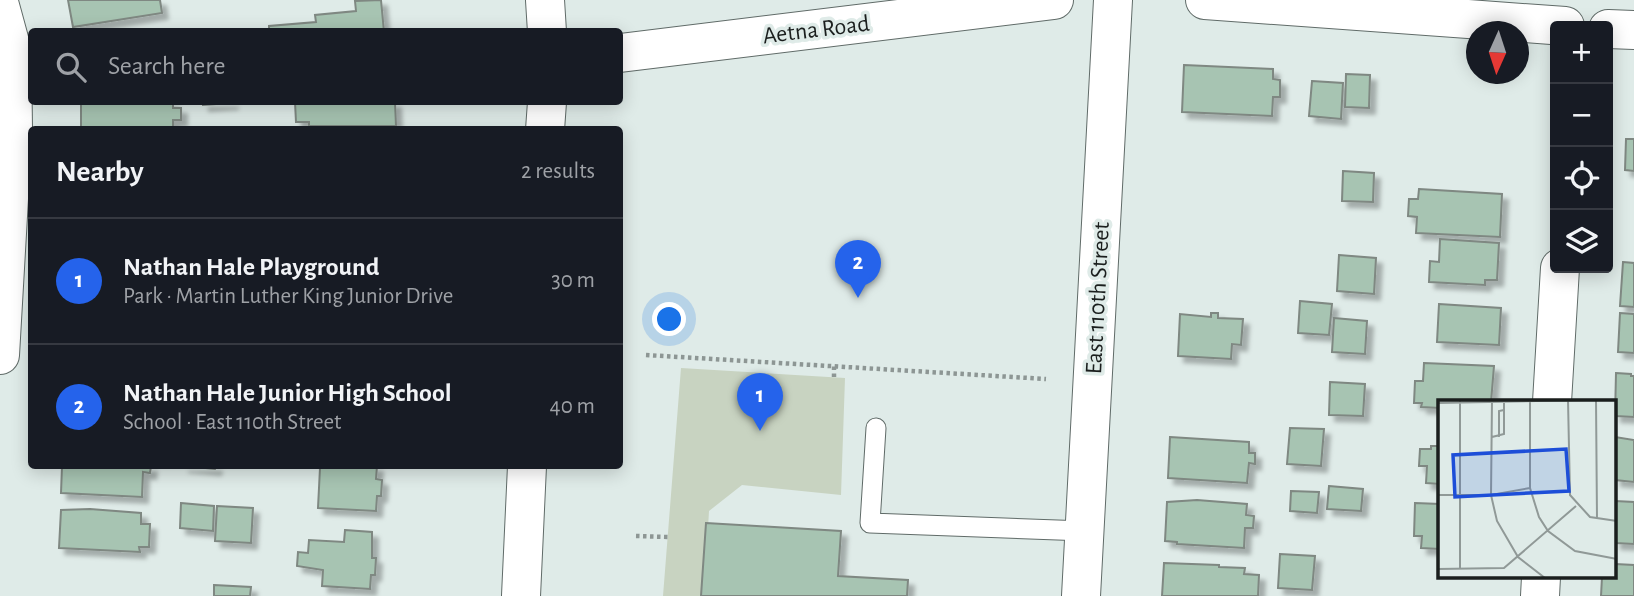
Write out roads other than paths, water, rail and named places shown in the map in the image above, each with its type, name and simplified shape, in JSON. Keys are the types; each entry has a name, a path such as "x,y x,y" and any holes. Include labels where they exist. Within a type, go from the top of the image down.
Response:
{"street":[{"path":"545,0 547,28"},
{"name":"Aetna Road","path":"623,52 1054,0"},
{"name":"East 110th Street","path":"1081,596 1113,0"},
{"path":"1205,0 1550,25"},
{"path":"1574,21 1576,0"},
{"path":"0,6 12,50 13,129 0,355"},
{"path":"1613,29 1634,30"},
{"path":"545,126 547,105"},
{"path":"1552,400 1560,273"},
{"path":"521,596 527,469"},
{"path":"1540,596 1541,578"}],"lane":[{"path":"876,428 870,523 1084,531"}],"place":[{"name":"Nathan Hale Junior High School","path":"858,298"},
{"name":"Nathan Hale Playground","path":"760,431"}]}
